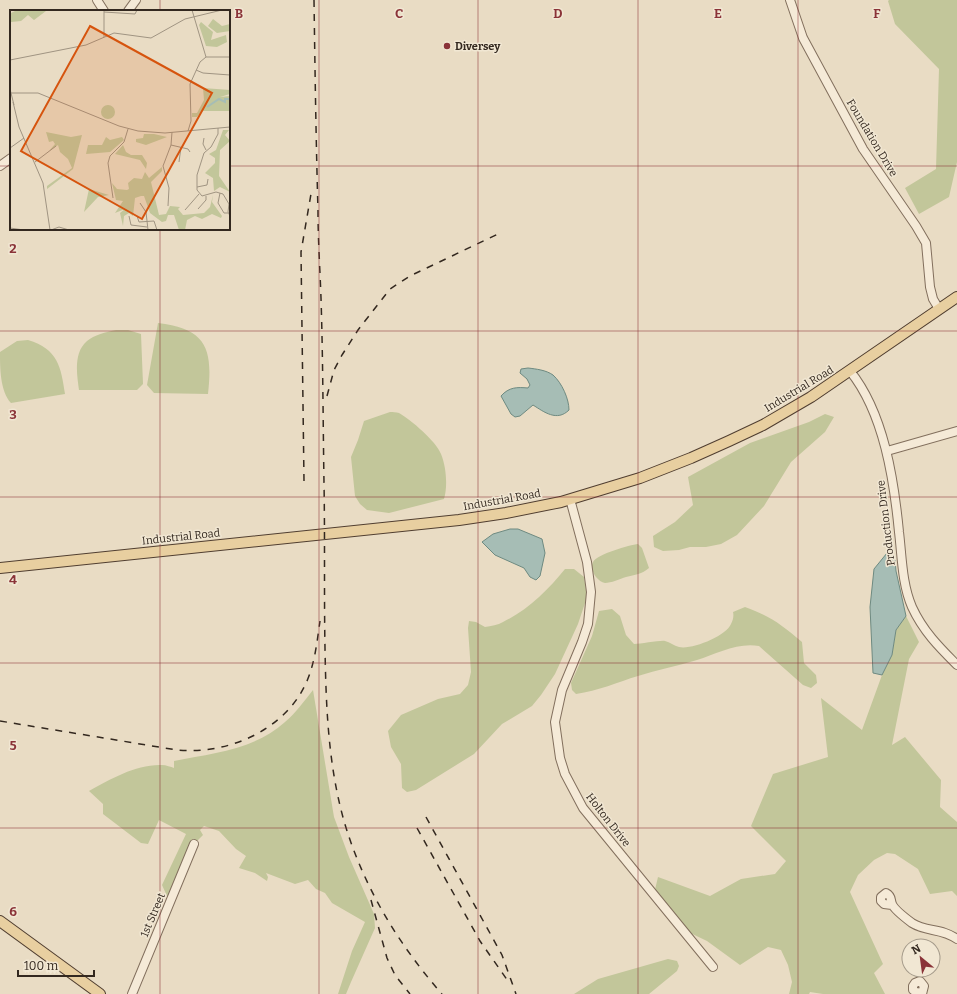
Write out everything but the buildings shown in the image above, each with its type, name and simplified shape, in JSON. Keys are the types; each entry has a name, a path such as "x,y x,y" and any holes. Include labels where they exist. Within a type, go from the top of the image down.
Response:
{"main road":[{"name":"Industrial Road","path":"0,568 460,520 506,513 570,499 640,478 729,441 796,406 850,371 957,297"},
{"path":"0,921 100,994"}],"street":[{"path":"97,0 103,10"},
{"path":"129,10 136,0"},
{"name":"Foundation Drive","path":"790,0 803,38 863,149 926,243 930,287 933,299 939,309"},
{"path":"0,166 10,159"},
{"name":"Production Drive","path":"850,371 863,390 887,451 894,485 904,576 912,607 929,636 936,645 957,665"},
{"path":"887,451 957,433"},
{"name":"Holton Drive","path":"570,499 588,562 591,592 588,624 562,690 555,722 560,758 565,774 583,808 714,967"},
{"name":"1st Street","path":"132,994 194,844"},
{"path":"892,904 907,920 916,925 944,932 957,939"}],"green space":[{"path":"957,0 957,162 949,197 919,214 905,188 936,169 939,69 895,24 888,1"},
{"path":"158,323 187,330 197,336 203,344 207,353 209,365 208,394 154,393 147,385"},
{"path":"116,330 128,330 141,334 143,384 137,390 79,390 77,364 83,346 93,337"},
{"path":"28,340 46,348 52,354 62,375 65,394 11,403 7,398 1,379 0,352 17,341"},
{"path":"390,412 399,413 423,431 438,449 443,459 445,470 446,488 444,499 389,513 367,510 360,504 355,496 351,457 364,421"},
{"path":"825,414 834,417 825,432 791,462 764,506 737,535 721,544 706,547 690,547 679,550 663,551 654,547 653,536 675,522 693,505 688,477 750,443 809,422"},
{"path":"638,544 642,548 649,568 644,572 605,583 594,575 592,565 596,559 614,550"},
{"path":"565,569 574,569 584,577 587,597 578,624 555,674 541,695 532,706 502,724 474,754 416,790 407,792 402,788 401,764 391,747 388,731 401,715 438,699 460,694 468,685 471,672 468,628 469,621 476,622 485,627 499,624 512,617 521,612 537,599"},
{"path":"745,607 762,614 802,642 804,663 816,675 817,683 811,688 803,685 759,646 751,645 727,649 697,660 645,674 592,691 576,694 572,690 571,683 592,636 599,611 612,609 620,616 626,635 634,644 663,641 685,647 700,644 723,633 731,624 733,612"},
{"path":"906,616 919,642 909,659 892,745 905,737 941,780 940,807 957,822 957,896 952,891 930,894 918,869 895,854 887,853 874,860 858,875 850,892 883,964 874,973 885,994 823,994 810,992 809,994 789,994 792,982 788,965 781,950 768,947 740,965 707,941 684,930 654,894 658,877 710,896 741,879 775,874 786,861 751,826 773,774 828,757 821,698 862,730 882,675 892,655 896,630"},
{"path":"313,690 334,817 349,857 374,914 375,928 346,994 338,994 352,951 365,922 332,903 325,893 316,889 308,880 295,884 266,873 268,877 267,881 255,873 239,868 246,856 236,849 219,831 204,826 200,830 203,835 194,844 172,897 167,896 162,885 186,834 159,820 148,844 141,843 103,814 103,804 89,791 124,773 143,767 164,765 174,768 174,761 218,753 247,745 273,731 289,718"},
{"path":"668,959 677,961 679,966 677,971 649,994 574,994 598,979"}],"water":[{"path":"528,368 547,372 556,378 564,391 568,401 569,410 564,414 555,416 546,413 533,405 520,416 515,417 511,414 501,396 513,388 528,388 530,385 527,379 520,373 521,369"},
{"path":"510,529 518,529 542,539 545,553 540,576 536,580 530,577 524,568 495,555 482,542 493,534"},
{"path":"887,553 895,560 906,616 896,630 892,655 882,675 873,673 870,607 874,569"}],"railway":[{"path":"314,0 318,233 322,344 325,670 331,757 334,778 344,821 361,868 372,891 397,934 411,955 442,994"},
{"path":"304,481 301,252 312,188"},
{"path":"327,396 334,370 342,355 358,330 390,289 410,276 498,234"},
{"path":"0,721 177,750 216,748 235,743 253,736 270,726 285,713 297,698 307,681 312,667 320,621"},
{"path":"426,817 502,955 516,994"},
{"path":"417,828 480,941 510,984"},
{"path":"371,900 387,958 395,975 410,994"}],"place":[{"name":"Diversey","path":"447,46"}]}
